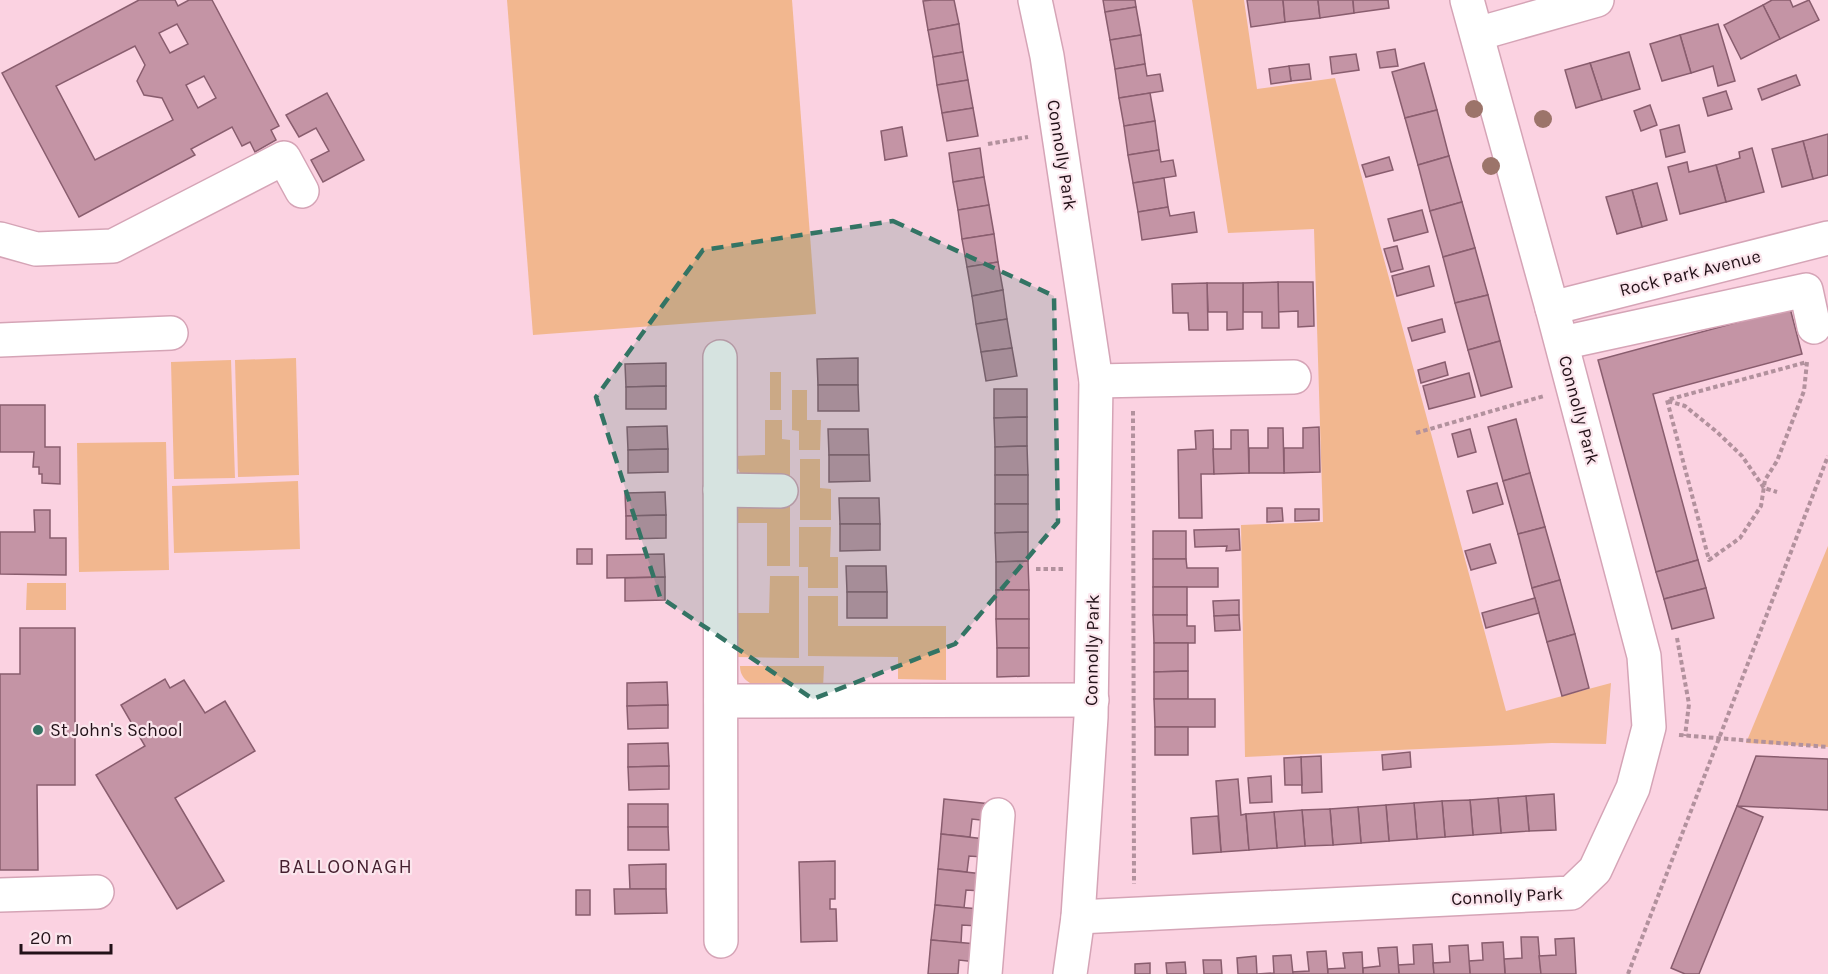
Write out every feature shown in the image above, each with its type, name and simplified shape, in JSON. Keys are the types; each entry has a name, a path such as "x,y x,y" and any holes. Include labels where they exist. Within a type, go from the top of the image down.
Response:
{"street":[{"name":"Connolly Park","path":"1035,0 1047,56 1096,381 1092,700 1078,918 1070,974"},
{"name":"Connolly Park","path":"1078,918 1571,893 1595,870 1633,788 1649,727 1644,656 1562,344 1467,0"},
{"path":"1477,34 1597,0"},
{"path":"0,239 36,249 113,246 284,158 302,191"},
{"name":"Rock Park Avenue","path":"1552,308 1828,238"},
{"name":"Connolly Park","path":"1562,344 1806,290 1814,327"},
{"path":"0,340 171,333"},
{"path":"720,357 721,941"},
{"path":"1096,381 1294,377"},
{"path":"720,490 782,491"},
{"path":"721,701 1092,700"},
{"path":"985,974 998,815"},
{"path":"0,895 98,892"}],"path":[{"path":"988,144 1058,131"},
{"path":"1807,362 1804,391 1777,461 1765,480 1761,506 1740,538 1709,560 1667,400 1807,362"},
{"path":"1131,381 1134,435 1134,915"},
{"path":"1416,433 1573,388"},
{"path":"1667,400 1684,406 1717,432 1742,456 1764,488 1777,492"},
{"path":"1628,974 1828,456"},
{"path":"1677,638 1689,704 1685,736"},
{"path":"1649,727 1685,736 1828,747"}],"highlighted area":[{"path":"893,221 1054,296 1058,522 955,644 813,699 660,597 596,397 703,250"}],"shaded area":[{"path":"507,0 792,0 816,314 533,335"},
{"path":"1192,0 1244,0 1257,89 1335,78 1506,711 1611,683 1606,744 1552,743 1245,757 1241,525 1323,522 1314,229 1228,233"},
{"path":"296,358 299,475 238,477 235,360"},
{"path":"231,360 235,478 174,479 171,362"},
{"path":"770,372 781,372 781,410 770,410"},
{"path":"792,390 807,390 807,420 821,420 820,450 799,450 799,431 792,430"},
{"path":"765,420 782,420 782,439 790,440 790,476 746,476 740,473 736,464 736,456 765,455"},
{"path":"166,442 169,570 79,572 77,443"},
{"path":"800,459 820,459 820,488 831,489 831,520 800,520"},
{"path":"298,481 300,549 174,553 172,486"},
{"path":"790,504 790,566 767,566 767,523 736,523 737,511 739,507"},
{"path":"799,527 831,527 830,557 838,557 838,588 808,588 808,567 799,567"},
{"path":"1828,546 1828,747 1746,743"},
{"path":"770,576 799,576 799,658 736,657 736,613 769,613"},
{"path":"27,583 66,583 66,610 26,610"},
{"path":"808,596 838,596 838,626 946,626 946,680 898,679 898,657 808,656"},
{"path":"740,666 824,666 823,688 760,687 750,683 743,676"}],"building":[{"path":"139,0 175,0 178,6 189,0 212,0 279,126 271,130 276,140 255,152 250,142 242,146 232,127 191,149 195,155 79,217 2,73","holes":["177,24 188,44 170,53 159,33","135,46 145,65 137,81 144,95 162,98 173,120 95,160 56,86","204,76 216,98 198,108 186,85"]},
{"path":"954,0 959,24 928,30 923,1"},
{"path":"1103,0 1135,0 1136,7 1105,12"},
{"path":"1247,0 1283,0 1285,22 1251,27"},
{"path":"1283,0 1318,0 1320,18 1285,22"},
{"path":"1318,0 1353,0 1354,13 1320,18"},
{"path":"1353,0 1388,0 1389,8 1354,13"},
{"path":"1772,0 1790,0 1793,7 1809,0 1819,20 1780,39 1763,5"},
{"path":"1763,5 1780,39 1741,59 1724,25"},
{"path":"1136,7 1141,35 1110,40 1105,12"},
{"path":"959,24 963,52 933,57 928,30"},
{"path":"1718,24 1735,81 1718,86 1713,66 1691,73 1680,35"},
{"path":"1141,35 1145,64 1115,69 1110,40"},
{"path":"1680,35 1691,73 1662,81 1650,44"},
{"path":"1395,49 1398,66 1380,68 1377,52"},
{"path":"963,52 968,80 937,85 933,57"},
{"path":"1629,52 1640,89 1602,100 1590,63"},
{"path":"1356,54 1359,70 1332,74 1330,57"},
{"path":"1424,63 1437,110 1405,118 1392,72"},
{"path":"1590,63 1602,100 1576,108 1565,70"},
{"path":"1145,64 1147,76 1160,74 1163,91 1119,98 1115,69"},
{"path":"1309,64 1311,79 1291,81 1289,66"},
{"path":"1289,66 1291,81 1271,84 1269,69"},
{"path":"1796,75 1800,85 1762,100 1758,89"},
{"path":"968,80 973,108 942,113 937,85"},
{"path":"1726,91 1732,109 1708,116 1703,98"},
{"path":"327,93 364,160 323,182 311,160 329,151 316,128 299,137 286,115"},
{"path":"1150,93 1155,121 1124,126 1119,98"},
{"path":"1650,105 1657,125 1641,131 1634,111"},
{"path":"973,108 978,136 947,141 942,113"},
{"path":"1437,110 1449,156 1418,165 1405,118"},
{"path":"1155,121 1159,150 1128,155 1124,126"},
{"path":"1679,125 1685,152 1666,157 1660,130"},
{"path":"902,127 907,156 885,160 881,131"},
{"path":"1828,134 1828,175 1813,179 1803,141"},
{"path":"1803,141 1813,179 1782,187 1772,149"},
{"path":"980,148 984,177 953,182 949,153"},
{"path":"1752,148 1764,192 1726,202 1716,165 1740,158 1739,152"},
{"path":"1159,150 1161,162 1173,160 1176,176 1133,183 1128,155"},
{"path":"1449,156 1462,202 1430,211 1418,165"},
{"path":"1389,157 1393,170 1366,177 1362,165"},
{"path":"1687,162 1689,172 1716,165 1726,202 1680,214 1668,167"},
{"path":"984,177 989,205 958,210 953,182"},
{"path":"1164,178 1168,207 1138,212 1133,183"},
{"path":"1657,183 1667,220 1642,227 1632,190"},
{"path":"1632,190 1642,227 1617,234 1606,197"},
{"path":"1462,202 1475,248 1443,257 1430,211"},
{"path":"989,205 994,234 962,239 958,210"},
{"path":"1168,207 1170,216 1194,212 1197,232 1142,240 1138,212"},
{"path":"1422,210 1428,232 1394,241 1388,219"},
{"path":"994,234 998,262 967,267 962,239"},
{"path":"1397,246 1403,269 1391,272 1384,249"},
{"path":"1475,248 1488,295 1455,303 1443,257"},
{"path":"998,262 1003,290 972,296 967,267"},
{"path":"1429,266 1434,286 1397,296 1392,276"},
{"path":"1278,282 1313,282 1314,326 1298,327 1298,311 1278,312"},
{"path":"1278,282 1279,328 1262,328 1262,312 1243,312 1243,283"},
{"path":"1207,283 1243,283 1243,329 1227,330 1227,312 1208,312"},
{"path":"1207,283 1208,330 1189,330 1188,313 1173,313 1172,284"},
{"path":"1003,290 1007,319 976,324 972,296"},
{"path":"1488,295 1500,341 1468,350 1455,303"},
{"path":"1790,308 1802,354 1653,394 1698,560 1656,572 1598,360"},
{"path":"1007,319 1012,348 981,352 976,324"},
{"path":"1442,319 1445,332 1412,341 1408,328"},
{"path":"1500,341 1512,387 1481,396 1468,350"},
{"path":"1012,348 1017,376 986,381 981,352"},
{"path":"858,358 858,385 818,385 817,359"},
{"path":"1445,362 1448,375 1421,383 1418,370"},
{"path":"666,363 666,386 626,387 625,364"},
{"path":"1469,373 1475,397 1429,409 1423,386"},
{"path":"818,385 858,385 859,411 818,411"},
{"path":"666,386 666,409 626,409 626,387"},
{"path":"994,389 1027,389 1027,417 994,418"},
{"path":"0,405 45,405 45,447 60,447 60,484 42,483 39,467 33,467 34,452 0,452"},
{"path":"1027,417 1027,446 995,447 994,418"},
{"path":"1516,419 1530,473 1503,481 1488,427"},
{"path":"667,426 668,449 628,450 627,427"},
{"path":"1319,427 1320,472 1284,473 1284,448 1303,448 1303,428"},
{"path":"1268,428 1283,428 1284,473 1249,473 1249,448 1268,448"},
{"path":"828,429 868,429 869,455 829,455"},
{"path":"1470,429 1476,452 1458,457 1452,434"},
{"path":"1213,430 1214,474 1201,474 1202,518 1179,518 1178,450 1196,449 1195,431"},
{"path":"1231,430 1248,430 1249,473 1214,474 1213,449 1231,449"},
{"path":"1027,446 1028,475 995,475 995,447"},
{"path":"668,449 668,472 628,473 628,450"},
{"path":"829,455 869,455 870,481 829,482"},
{"path":"1530,473 1545,527 1518,534 1503,481"},
{"path":"995,475 1028,475 1028,504 995,504"},
{"path":"1497,483 1503,504 1473,513 1467,491"},
{"path":"665,492 666,515 626,516 625,493"},
{"path":"839,498 879,498 880,524 840,524"},
{"path":"995,504 1028,504 1028,532 995,533"},
{"path":"1267,508 1282,508 1283,521 1267,522"},
{"path":"1295,509 1319,509 1319,520 1295,521"},
{"path":"34,510 50,510 50,538 66,538 66,575 0,574 0,532 35,532"},
{"path":"666,515 666,538 626,539 626,516"},
{"path":"840,524 880,524 880,550 840,551"},
{"path":"1545,527 1560,580 1532,588 1518,534"},
{"path":"1239,529 1240,550 1226,551 1227,546 1195,547 1194,530"},
{"path":"1153,531 1186,531 1186,559 1153,559"},
{"path":"1028,532 1028,561 996,562 995,533"},
{"path":"1490,544 1496,563 1471,570 1465,551"},
{"path":"577,549 592,549 592,564 577,564"},
{"path":"664,554 665,577 607,578 607,555"},
{"path":"1153,559 1186,559 1187,568 1218,568 1218,587 1153,587"},
{"path":"1698,560 1706,588 1664,599 1656,572"},
{"path":"1028,561 1029,590 996,590 996,562"},
{"path":"846,566 886,566 887,592 847,592"},
{"path":"665,577 665,600 625,601 625,578"},
{"path":"1560,580 1575,634 1547,642 1532,588"},
{"path":"1153,587 1187,587 1187,615 1153,615"},
{"path":"1706,588 1714,618 1672,629 1664,599"},
{"path":"996,590 1029,590 1029,619 996,619"},
{"path":"847,592 887,592 887,618 847,618"},
{"path":"1535,598 1539,613 1486,628 1482,613"},
{"path":"1239,600 1239,615 1214,616 1213,601"},
{"path":"1153,615 1187,615 1187,626 1195,626 1195,643 1154,643"},
{"path":"1239,615 1240,630 1215,631 1214,616"},
{"path":"996,619 1029,619 1029,648 997,648"},
{"name":"St John's School","path":"20,628 75,628 75,785 37,785 38,870 0,870 0,674 20,674"},
{"path":"1575,634 1589,688 1562,696 1547,642"},
{"path":"1154,643 1188,643 1188,671 1154,672"},
{"path":"997,648 1029,648 1029,676 997,677"},
{"path":"1188,671 1188,699 1154,699 1154,672"},
{"path":"165,679 170,688 184,680 205,713 225,701 255,751 175,798 224,881 177,909 96,775 145,746 121,705"},
{"path":"667,682 668,705 627,706 627,683"},
{"path":"1154,699 1215,699 1215,727 1155,727"},
{"path":"668,705 668,728 628,729 627,706"},
{"path":"1155,727 1188,727 1188,755 1155,755"},
{"path":"668,743 669,766 628,767 628,744"},
{"path":"1410,752 1411,767 1383,770 1382,755"},
{"path":"1321,756 1322,792 1302,793 1301,757"},
{"path":"1756,756 1828,759 1828,810 1737,806"},
{"path":"1301,757 1302,785 1285,785 1284,758"},
{"path":"669,766 669,789 629,790 628,767"},
{"path":"1271,776 1272,802 1250,803 1248,778"},
{"path":"1238,779 1241,815 1246,814 1249,850 1221,852 1216,781"},
{"path":"1554,794 1556,830 1529,831 1526,796"},
{"path":"1526,796 1529,831 1501,833 1498,798"},
{"path":"1498,798 1501,833 1473,835 1470,800"},
{"path":"944,799 991,804 989,821 972,819 970,837 941,834"},
{"path":"1470,800 1473,835 1445,837 1442,801"},
{"path":"1442,801 1445,837 1417,839 1414,803"},
{"path":"1414,803 1417,839 1389,841 1386,805"},
{"path":"628,804 668,804 668,827 628,827"},
{"path":"1386,805 1389,841 1361,843 1358,807"},
{"path":"1737,806 1763,817 1699,974 1685,974 1671,968"},
{"path":"1358,807 1361,843 1333,845 1330,809"},
{"path":"1330,809 1333,845 1305,846 1302,810"},
{"path":"1302,810 1305,846 1277,848 1274,812"},
{"path":"1274,812 1277,848 1249,850 1246,814"},
{"path":"1218,816 1221,852 1193,854 1191,818"},
{"path":"628,827 668,827 669,850 628,850"},
{"path":"941,834 985,839 983,857 969,856 967,872 938,869"},
{"path":"835,861 835,899 830,899 830,909 836,909 837,941 801,942 799,862"},
{"path":"666,864 666,889 630,889 629,865"},
{"path":"938,869 983,874 982,891 966,890 964,908 935,905"},
{"path":"614,889 666,889 667,913 615,914"},
{"path":"576,890 590,890 590,915 576,915"},
{"path":"935,905 979,909 978,926 962,925 961,943 931,940"},
{"path":"1521,937 1538,937 1541,974 1505,974 1504,959 1522,958"},
{"path":"1574,938 1576,974 1541,974 1539,956 1556,955 1555,939"},
{"path":"931,940 977,944 976,962 959,960 958,974 928,974"},
{"path":"1503,942 1505,974 1470,974 1469,961 1483,960 1482,943"},
{"path":"1432,944 1434,974 1399,974 1398,965 1414,964 1413,945"},
{"path":"1468,945 1470,974 1434,974 1433,963 1450,962 1449,946"},
{"path":"1397,947 1399,974 1363,974 1363,968 1380,966 1378,948"},
{"path":"1326,951 1328,974 1293,974 1292,972 1309,971 1307,952"},
{"path":"1362,952 1363,974 1328,974 1328,969 1345,968 1343,953"},
{"path":"1291,955 1293,974 1257,974 1274,973 1273,956"},
{"path":"1256,956 1257,974 1238,974 1237,958"},
{"path":"1203,960 1221,960 1222,974 1204,974"},
{"path":"1185,962 1186,974 1167,974 1166,963"},
{"path":"1150,963 1150,974 1135,974 1135,964"}],"place":[{"name":"St John's School","path":"38,730"}],"district":[{"name":"BALLOONAGH","path":"346,866"}]}
